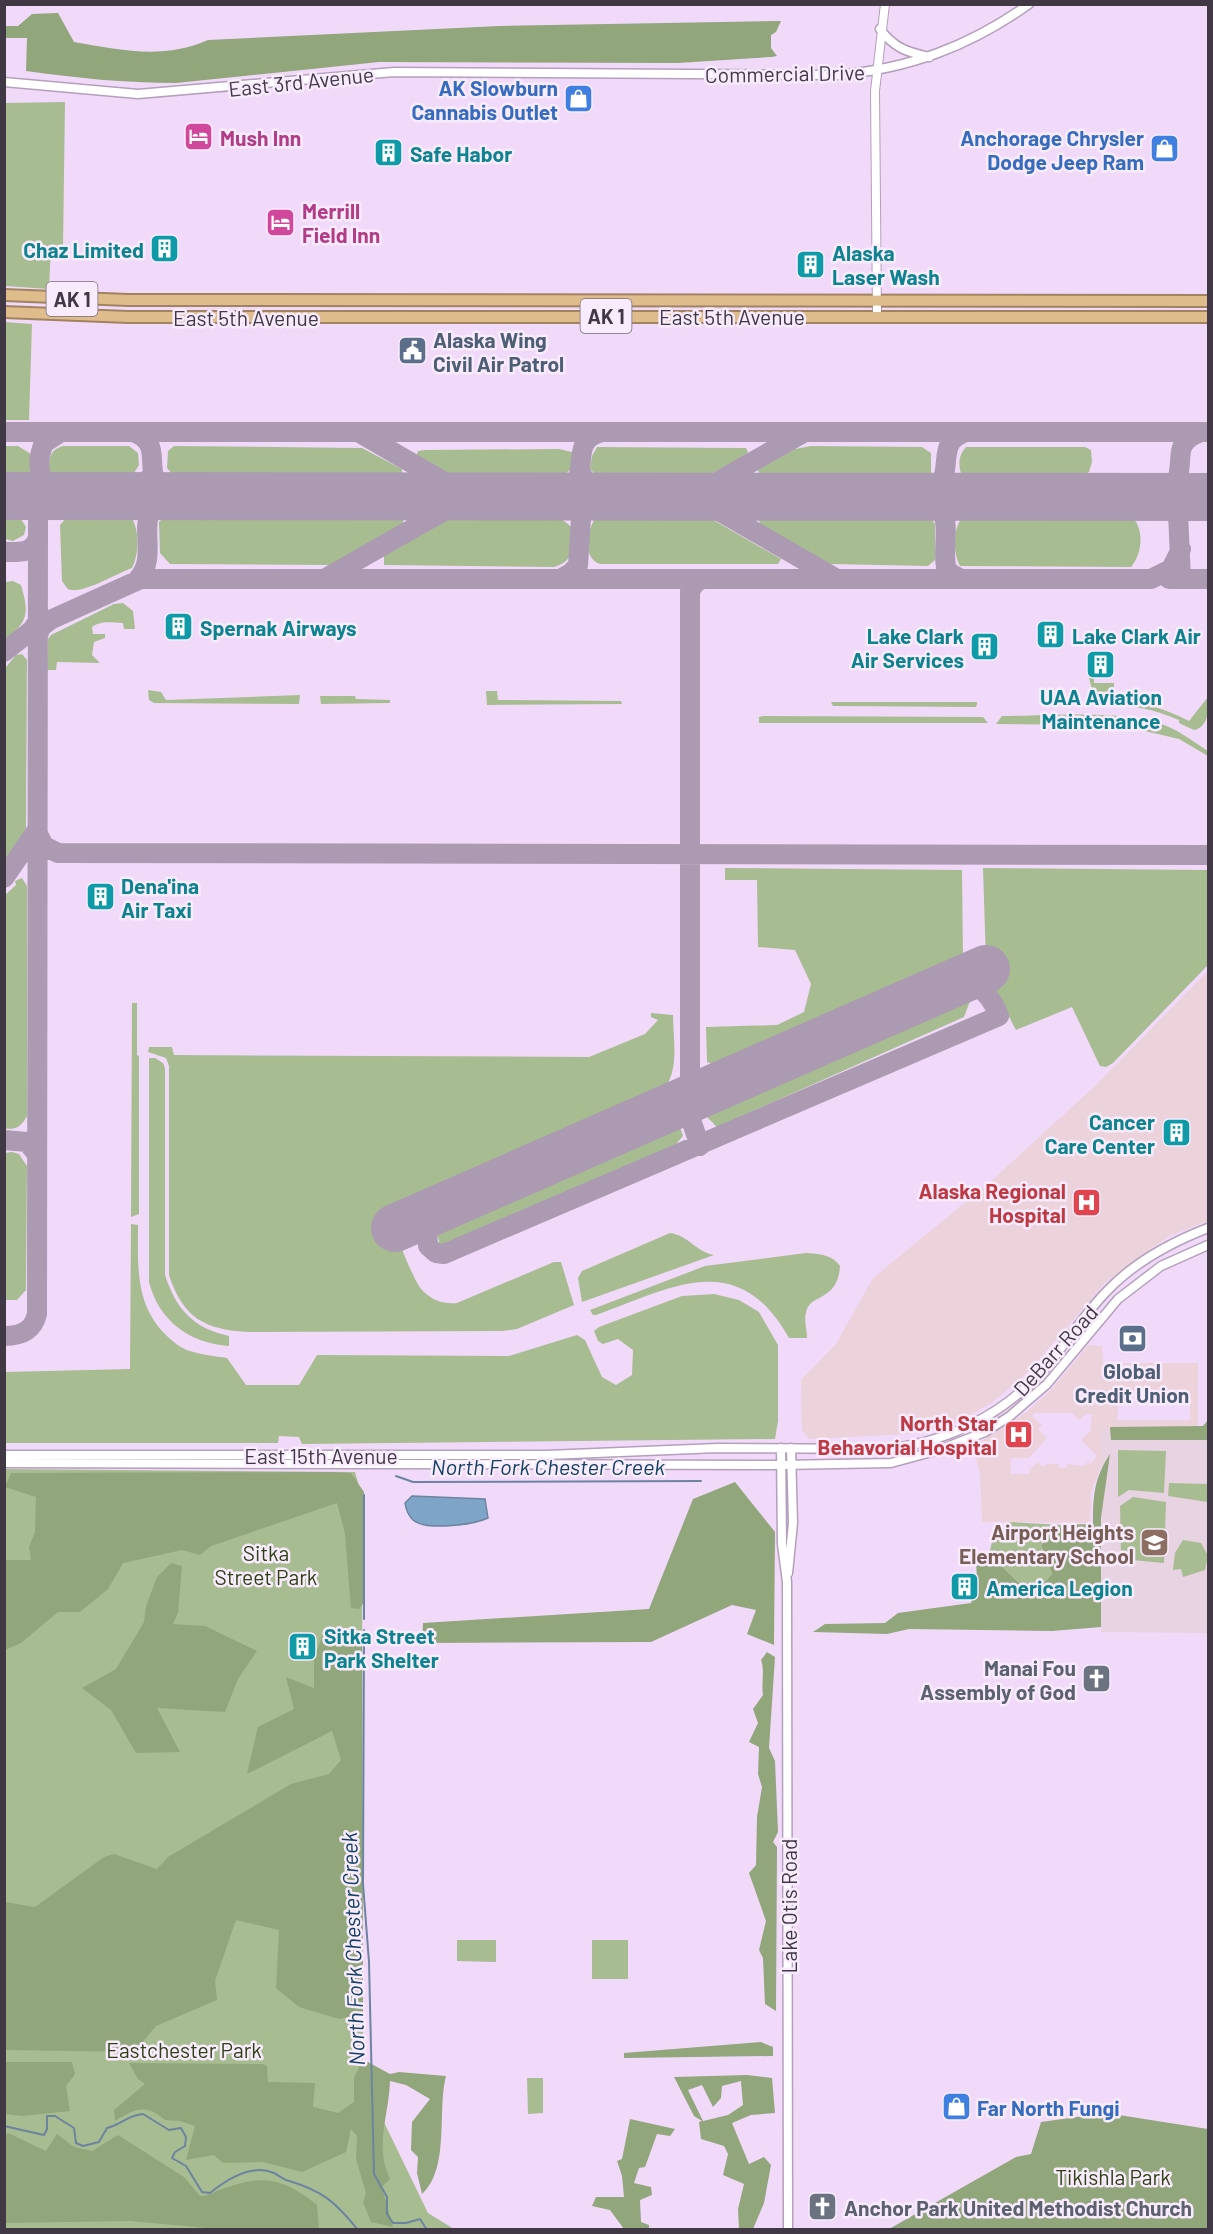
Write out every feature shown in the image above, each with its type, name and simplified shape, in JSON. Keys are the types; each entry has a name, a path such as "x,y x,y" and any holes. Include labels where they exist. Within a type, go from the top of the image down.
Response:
{"highway":[{"name":"East 5th Avenue","path":"4,295 128,300 1209,301"},
{"name":"East 5th Avenue","path":"4,312 128,317 1209,317"}],"main road":[{"name":"Commercial Drive","path":"598,73 790,76 876,72 929,57 981,35 1029,4"},
{"path":"880,29 888,40 904,51 929,57"},
{"name":"East 3rd Avenue","path":"4,82 138,94 175,93 369,73 598,73"},
{"name":"DeBarr Road","path":"786,1448 899,1447 944,1437 976,1423 1015,1396 1038,1375 1101,1298 1123,1276 1165,1248 1209,1228"},
{"name":"DeBarr Road","path":"781,1465 891,1463 939,1450 985,1432 1010,1416 1047,1384 1118,1299 1161,1266 1209,1245"},
{"name":"East 15th Avenue","path":"4,1455 574,1454 786,1448"},
{"name":"Lake Otis Road","path":"786,1448 781,1465 782,1544 787,1582"},
{"name":"Lake Otis Road","path":"786,1448 793,1465 793,1523 787,1582 788,2229"},
{"name":"East 15th Avenue","path":"4,1463 781,1465"}],"street":[{"path":"877,316 876,72 885,4"}],"shaded area":[{"name":"Alaska Regional Hospital","path":"1208,971 1208,1221 1169,1236 1105,1283 1029,1371 993,1402 952,1425 909,1434 809,1439 802,1430 801,1380 836,1344 873,1278 989,1183 1096,1085"},
{"name":"North Star Behavorial Hospital","path":"1088,1345 1102,1346 1103,1363 1198,1363 1198,1430 1102,1429 1102,1465 1091,1492 1090,1523 982,1522 980,1474 973,1446 1025,1413 1051,1390","holes":["1120,1391 1190,1392 1190,1420 1117,1420","1035,1413 1072,1413 1079,1420 1087,1414 1092,1414 1090,1431 1081,1440 1097,1456 1090,1464 1088,1462 1083,1466 1067,1464 1067,1468 1059,1468 1059,1464 1046,1464 1043,1467 1038,1462 1030,1469 1030,1474 1011,1474 1011,1458 1029,1458 1047,1438 1038,1429 1042,1425 1032,1416"]},
{"name":"Airport Heights Elementary School","path":"1102,1429 1208,1430 1208,1633 1101,1632"}],"green space":[{"path":"58,13 74,42 142,52 175,50 208,40 499,26 781,21 776,32 771,35 771,48 777,56 771,57 678,63 379,62 176,83 101,80 26,71 27,38 5,38 5,26 18,26 32,14"},
{"path":"65,102 63,247 51,247 49,289 5,286 5,103"},
{"path":"4,322 32,324 29,420 5,420"},
{"path":"5,446 18,446 31,454 33,467 26,477 5,478"},
{"path":"63,446 129,446 138,453 139,465 131,478 57,478 49,470 50,458 55,450"},
{"path":"174,446 362,448 402,469 402,476 173,475 167,468 168,451"},
{"path":"811,446 922,447 931,453 931,474 925,477 760,475 758,470 795,449"},
{"path":"597,447 746,448 748,452 743,458 704,477 598,477 590,469 592,456"},
{"path":"966,447 1085,447 1091,450 1092,462 1089,472 1081,476 970,478 962,476 960,468 960,457"},
{"path":"559,449 572,452 572,468 562,477 452,476 416,457 418,451 425,450"},
{"path":"965,514 1132,517 1139,528 1140,549 1131,567 960,566 957,560 955,538 958,525"},
{"path":"19,516 26,527 24,535 13,541 5,539 5,517"},
{"path":"166,516 399,518 403,519 403,525 345,560 332,565 170,564 160,553 159,522"},
{"path":"455,516 560,518 573,528 571,552 566,561 554,567 384,565 384,553"},
{"path":"67,517 131,517 136,528 138,542 132,568 85,588 72,590 67,588 62,581 60,525"},
{"path":"596,517 708,517 781,559 778,564 600,564 594,561 588,550 590,529"},
{"path":"760,517 930,517 935,524 935,560 928,566 830,564 759,526"},
{"path":"13,581 21,585 26,610 23,622 5,640 5,582"},
{"path":"123,603 133,611 135,629 124,629 123,623 111,622 100,623 92,627 93,634 105,634 105,638 94,642 92,655 100,663 57,662 56,670 47,670 48,639 51,635 114,604"},
{"path":"22,654 27,660 26,828 18,846 5,859 5,668 16,655"},
{"path":"1088,674 1094,674 1094,683 1114,683 1113,701 1152,706 1189,721 1208,697 1208,680 1209,702 1207,717 1200,728 1194,730 1179,723 1179,720 1148,710 1118,705 1096,705"},
{"path":"148,690 161,692 166,700 300,695 299,704 154,703 149,700"},
{"path":"486,691 497,691 498,700 621,701 622,704 487,705"},
{"path":"320,696 355,696 356,699 390,700 390,703 321,704"},
{"path":"831,702 977,702 977,704 976,707 833,706"},
{"path":"1084,714 1147,720 1181,733 1208,751 1208,756 1179,739 1119,725 996,724 1002,716"},
{"path":"759,717 983,717 988,723 759,723"},
{"path":"725,868 962,870 963,962 724,1069 707,1062 706,1027 777,1025 804,1012 811,984 795,950 758,947 757,880 725,880"},
{"path":"983,868 1208,870 1208,965 1113,1063 1106,1067 1100,1066 1072,1007 1016,1030 989,979 986,962"},
{"path":"22,878 27,886 27,1116 18,1127 8,1129 4,1128 4,896 16,885 15,881"},
{"path":"964,998 970,1001 964,1017 717,1127 708,1118 707,1110 712,1103 949,999"},
{"path":"132,1003 137,1003 137,1055 139,1056 139,1214 131,1217"},
{"path":"651,1013 673,1015 673,1068 666,1086 659,1094 389,1215 414,1277 423,1291 435,1299 457,1303 554,1262 561,1262 574,1305 517,1329 502,1331 249,1332 234,1331 208,1324 198,1319 181,1302 169,1275 169,1066 166,1058 148,1052 149,1047 172,1047 174,1055 589,1057 645,1034 658,1020 651,1017"},
{"path":"149,1058 155,1058 163,1063 165,1068 165,1275 175,1298 188,1315 205,1328 229,1336 229,1346 201,1340 178,1328 160,1308 149,1282"},
{"path":"668,1122 676,1124 682,1133 683,1136 676,1144 454,1246 440,1245 437,1233 441,1227"},
{"path":"4,1153 19,1154 27,1166 26,1290 17,1300 5,1300"},
{"path":"131,1224 138,1225 140,1283 148,1309 155,1321 167,1336 183,1348 199,1354 227,1358 246,1385 299,1385 317,1355 509,1356 577,1335 585,1340 602,1377 616,1385 632,1375 633,1350 618,1339 603,1344 598,1341 594,1331 599,1327 682,1296 714,1294 739,1300 759,1312 778,1345 778,1421 775,1439 302,1444 299,1437 279,1436 278,1443 5,1443 5,1372 130,1369"},
{"path":"670,1233 714,1255 582,1302 578,1278 582,1271"},
{"path":"806,1253 829,1257 840,1266 835,1285 825,1295 810,1304 807,1309 805,1320 807,1338 789,1338 769,1310 748,1292 726,1283 702,1282 677,1286 596,1315 593,1315 590,1310 705,1266"},
{"path":"1208,1420 1208,1440 1111,1440 1110,1427 1203,1426"},
{"path":"1118,1450 1166,1451 1164,1493 1129,1490 1118,1497"},
{"path":"1110,1454 1101,1518 1101,1627 1052,1631 909,1629 887,1634 813,1632 825,1624 885,1623 898,1613 971,1603 977,1584 976,1556 989,1554 1019,1583 1044,1583 1052,1574 1041,1545 1063,1525 1093,1524 1096,1488 1101,1471"},
{"name":"Eastchester Park","path":"5,1469 355,1472 362,1496 363,2079 428,2213 454,2229 5,2229"},
{"path":"11,1473 351,1473 364,1492 365,1601 359,1609 351,1608 345,1534 337,1503 211,1546 200,1555 182,1550 123,1563 108,1589 80,1612 58,1612 21,1643 5,1650 5,1563 6,1560 31,1560 29,1547 35,1532 36,1497 5,1487"},
{"path":"735,1482 775,1532 774,1645 747,1634 756,1610 732,1605 651,1642 422,1643 423,1623 649,1609 693,1499"},
{"path":"1169,1483 1208,1484 1208,1502 1168,1496"},
{"path":"1133,1497 1166,1502 1164,1563 1121,1559 1120,1506"},
{"path":"1009,1522 1063,1525 1041,1545 1052,1574 1044,1583 1019,1583 989,1554 992,1542"},
{"path":"1183,1540 1201,1543 1208,1556 1205,1570 1183,1577 1181,1569 1173,1570 1175,1553"},
{"path":"171,1563 182,1566 178,1613 173,1624 205,1626 257,1651 238,1679 225,1712 157,1708 180,1752 136,1753 111,1710 82,1688 116,1669 144,1622 146,1606 157,1577"},
{"path":"362,1631 363,2014 339,2019 299,2007 276,1988 279,1930 236,1920 215,1981 217,2000 156,2026 134,2052 5,2050 5,1902 35,1907 104,1857 114,1854 157,1869 168,1857 291,1784 329,1774 341,1760 332,1731 247,1774 258,1727 294,1709 286,1677 314,1688 314,1658 324,1632"},
{"path":"767,1652 775,1657 769,1748 775,1761 778,1832 773,1842 777,1847 776,2011 765,2004 763,1958 759,1950 766,1921 749,1873 756,1865 757,1817 762,1787 758,1774 759,1747 749,1742 758,1723 753,1709 763,1695 761,1660"},
{"path":"457,1940 496,1940 496,1962 457,1961"},
{"path":"592,1940 628,1940 628,1979 592,1979"},
{"path":"761,2042 773,2047 773,2056 624,2058 624,2053"},
{"path":"5,2062 72,2062 75,2074 66,2086 70,2111 22,2116 5,2114"},
{"path":"368,2062 390,2074 399,2072 446,2076 440,2155 431,2183 422,2194 417,2173 418,2157 411,2150 412,2122 430,2099 406,2085 390,2081 383,2155 390,2179 382,2187 393,2227 371,2222 363,2202 366,2193 356,2159 357,2136 351,2129 346,2152 302,2172 263,2162 223,2163 214,2155 186,2160 195,2126 180,2121 165,2120 152,2111 134,2111 115,2121 114,2110 145,2084 138,2079 129,2063 262,2064 267,2066 268,2082 315,2083 313,2107 338,2113 354,2102 354,2078 360,2065"},
{"path":"747,2075 772,2078 775,2113 751,2115 732,2123 749,2164 764,2157 771,2165 764,2203 753,2229 739,2229 738,2209 744,2184 723,2175 728,2154 724,2146 701,2139 699,2122 702,2121 694,2116 674,2077","holes":["741,2081 743,2105 728,2115 703,2121 688,2090 702,2085 713,2107 721,2098 722,2086"]},
{"path":"527,2078 543,2078 543,2113 528,2114"},
{"name":"Tikishla Park","path":"1106,2113 1208,2129 1208,2229 889,2229 1016,2157 1031,2154 1041,2122"},
{"path":"630,2119 675,2129 670,2136 657,2134 645,2167 639,2168 634,2183 651,2187 652,2195 640,2200 641,2222 649,2225 649,2229 624,2229 610,2210 592,2206 596,2197 624,2197 622,2176 617,2161 622,2159"},
{"path":"8,2133 46,2151 57,2134 74,2147 92,2151 118,2135 184,2177 200,2196 250,2181 262,2180 283,2184 317,2205 319,2229 217,2229 130,2221 5,2223 4,2136"}],"water":[{"path":"412,1496 485,1499 488,1518 449,1526 419,1523 411,1518 406,1508 405,1503"}],"waterway":[{"name":"North Fork Chester Creek","path":"396,1476 413,1482 701,1481"},
{"name":"North Fork Chester Creek","path":"364,1495 364,1619"},
{"name":"North Fork Chester Creek","path":"364,1630 363,1884 369,1962 374,2174 387,2197 387,2214 393,2223 406,2223 420,2219 427,2230"},
{"path":"4,2126 44,2135 47,2129 47,2116 55,2116 74,2128 76,2143 83,2146 99,2142 107,2128 143,2114 169,2130 181,2128 186,2137 185,2146 175,2152 172,2158 186,2166 202,2192 210,2193 239,2174 265,2170 309,2188 326,2198 342,2211 358,2230"}],"taxiway":[{"path":"4,432 1208,432"},
{"path":"61,432 44,443 40,468 44,481 55,492 63,496"},
{"path":"133,432 144,438 149,445 155,480 172,496"},
{"path":"557,496 569,490 576,482 584,444 591,437 602,432"},
{"path":"918,496 933,492 941,485 948,447 957,436 966,432"},
{"path":"1153,497 1176,482 1182,447 1191,436 1201,432"},
{"path":"360,433 458,490 479,496"},
{"path":"681,496 703,490 803,433"},
{"path":"581,473 589,488 608,496"},
{"path":"129,496 143,490 152,474"},
{"path":"4,1336 16,1335 25,1331 33,1325 37,1314 38,518 31,503 20,496"},
{"path":"138,579 145,568 148,521 151,511 158,502 172,496"},
{"path":"326,578 456,504 482,496"},
{"path":"557,496 571,502 581,518 578,565 571,573 560,579"},
{"path":"681,496 705,503 835,578"},
{"path":"918,496 931,501 944,515 946,567 950,573 961,579"},
{"path":"945,520 953,504 969,496"},
{"path":"1153,497 1169,504 1178,513 1181,579"},
{"path":"4,552 20,552 29,549 38,538"},
{"path":"38,635 41,627 50,620 141,579 1151,579 1171,569 1181,549"},
{"path":"700,1146 691,1120 690,1099 690,591 695,583 702,579"},
{"path":"1169,579 1208,579"},
{"path":"4,652 32,630 38,621"},
{"path":"4,878 37,830"},
{"path":"38,834 44,846 58,853 1208,855"},
{"path":"457,1201 427,1226 428,1246 436,1253 444,1254 999,1016 987,995 973,987 932,991"},
{"path":"4,1140 27,1142 37,1154"}],"runway":[{"path":"4,496 1208,497"},
{"path":"395,1228 986,969"}],"place":[{"name":"AK Slowburn Cannabis Outlet","path":"579,99"},
{"name":"Mush Inn","path":"199,137"},
{"name":"Anchorage Chrysler Dodge Jeep Ram","path":"1165,149"},
{"name":"Safe Habor","path":"389,153"},
{"name":"Merrill Field Inn","path":"281,222"},
{"name":"Chaz Limited","path":"165,249"},
{"name":"Alaska Laser Wash","path":"811,264"},
{"name":"Alaska Wing Civil Air Patrol","path":"412,351"},
{"name":"Spernak Airways","path":"179,627"},
{"name":"Lake Clark Air","path":"1051,635"},
{"name":"Lake Clark Air Services","path":"985,647"},
{"name":"UAA Aviation Maintenance","path":"1101,665"},
{"name":"Dena'ina Air Taxi","path":"100,897"},
{"name":"Cancer Care Center","path":"1176,1133"},
{"name":"Alaska Regional Hospital","path":"1087,1202"},
{"name":"Global Credit Union","path":"1132,1339"},
{"name":"North Star Behavorial Hospital","path":"1018,1434"},
{"name":"Airport Heights Elementary School","path":"1155,1543"},
{"name":"America Legion","path":"965,1587"},
{"name":"Sitka Street Park Shelter","path":"303,1647"},
{"name":"Manai Fou Assembly of God","path":"1097,1679"},
{"name":"Far North Fungi","path":"956,2107"},
{"name":"Anchor Park United Methodist Church","path":"823,2207"}],"park label":[{"name":"Sitka Street Park","path":"266,1564"}]}
